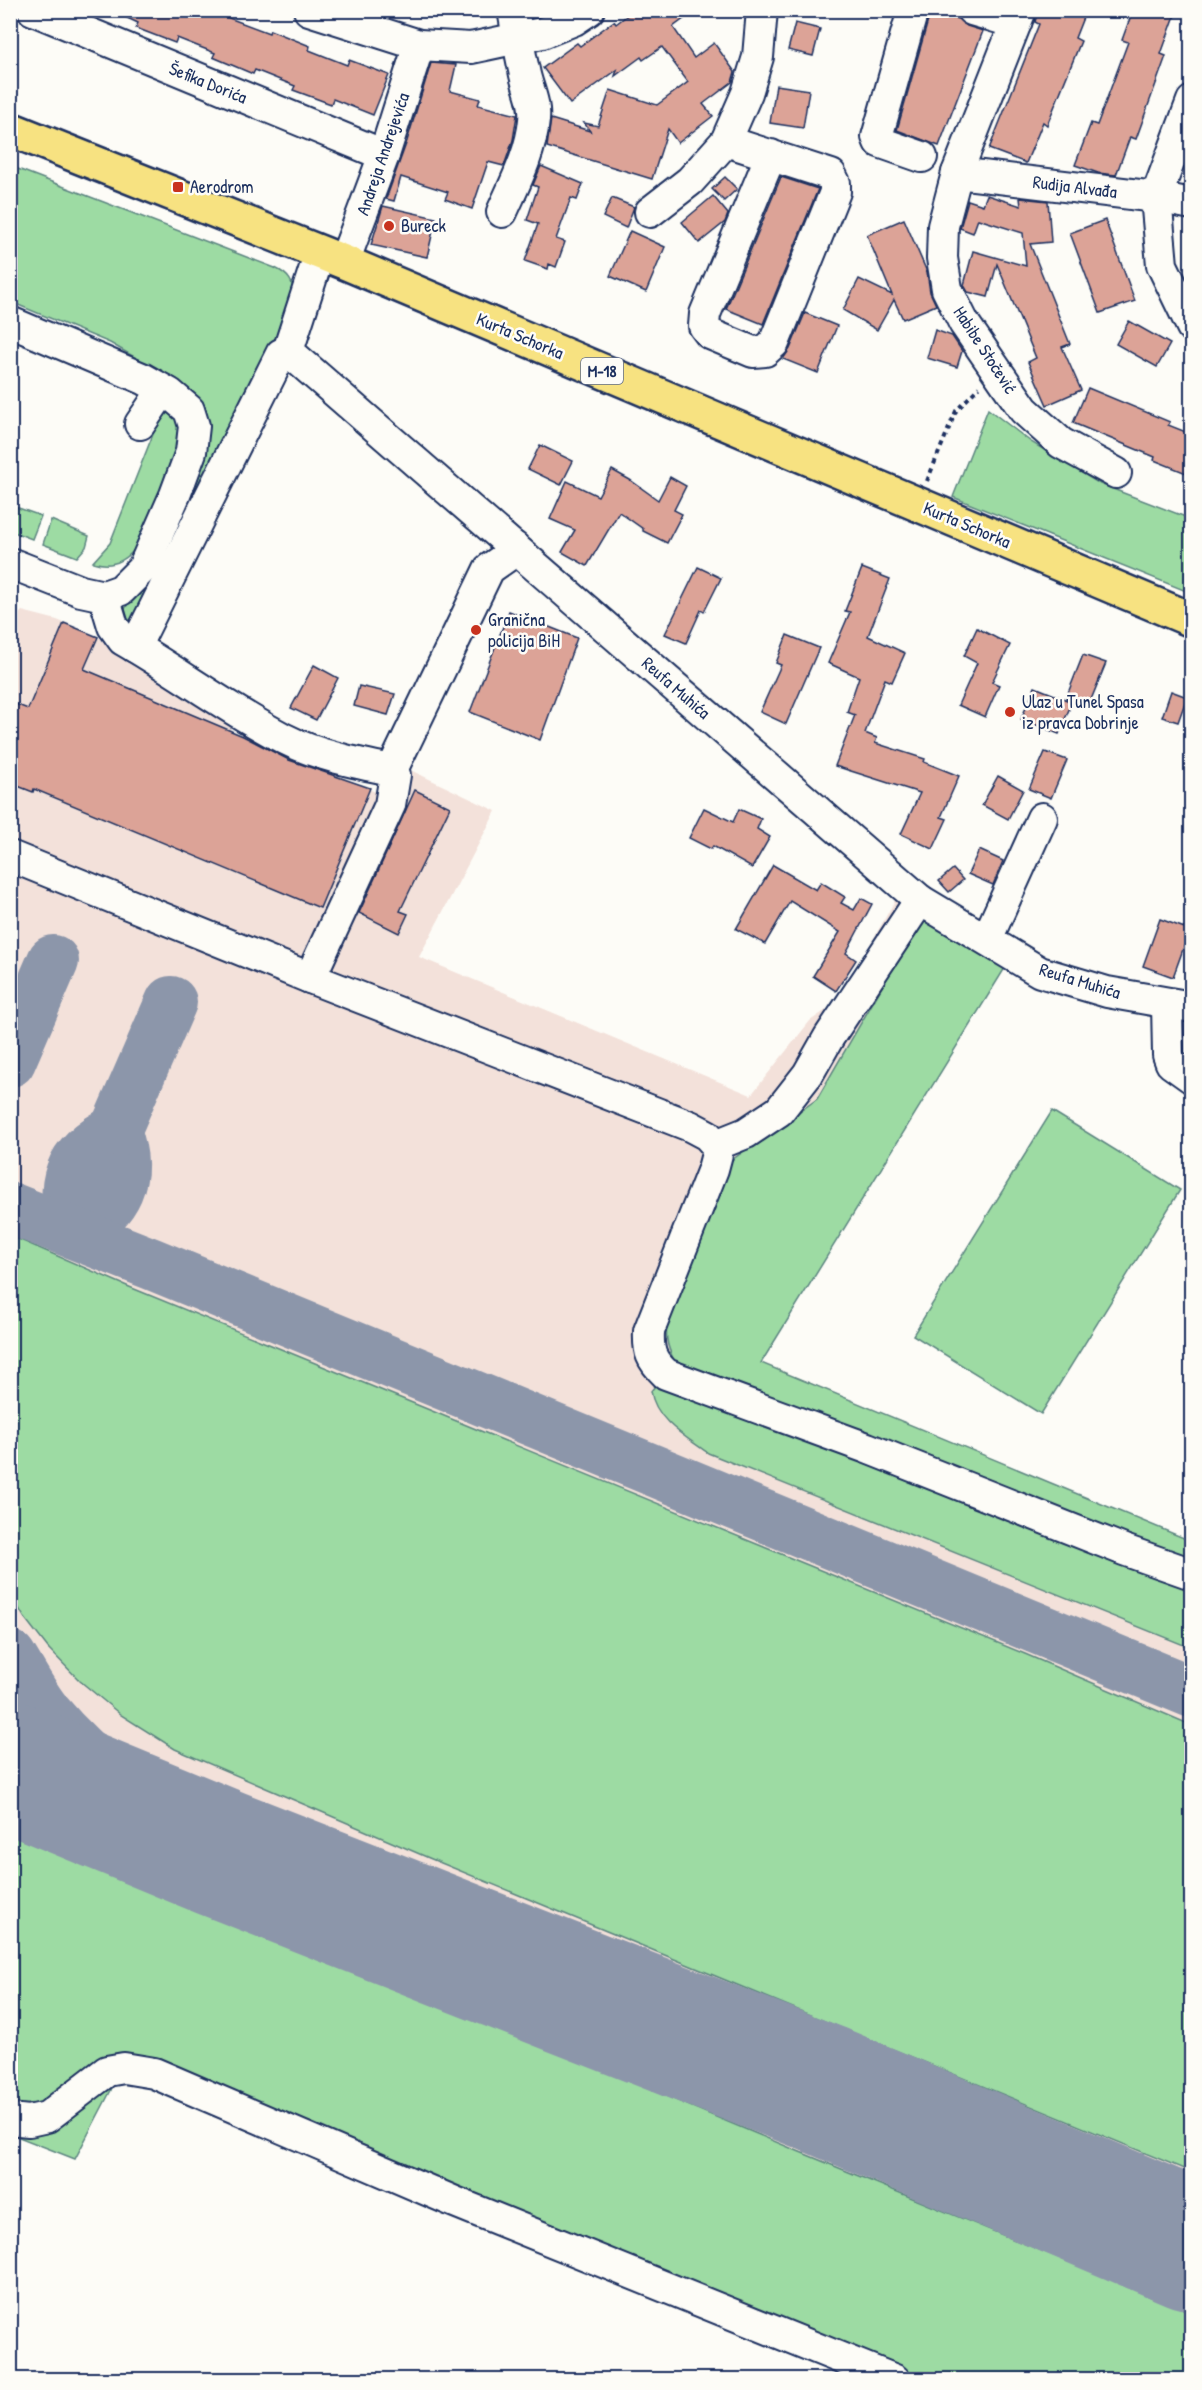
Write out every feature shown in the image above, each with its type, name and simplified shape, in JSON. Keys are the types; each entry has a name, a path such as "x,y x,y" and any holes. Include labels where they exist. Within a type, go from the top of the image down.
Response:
{"main road":[{"name":"Kurta Schorka","path":"10,129 332,257 1191,620"}],"street":[{"name":"Šefika Dorića","path":"33,10 384,155"},
{"path":"309,10 419,45 471,48 520,39 574,20 589,10"},
{"path":"502,212 527,153 534,119 534,98 524,71 513,10"},
{"path":"650,212 690,181 726,141 747,93 758,57 762,10"},
{"path":"913,10 877,136 879,142 921,157"},
{"path":"972,10 1018,17"},
{"name":"Habibe Stočević","path":"1018,17 957,173 943,226 942,258 947,289 964,323 1024,410 1061,443 1116,473"},
{"name":"Andreja Andrejevića","path":"332,257 384,155 419,45"},
{"path":"1191,100 1156,197 1162,265 1191,327"},
{"path":"726,141 771,155 831,175 835,183 835,192 774,343 765,351 753,352 710,334 704,326 705,314 771,155"},
{"name":"Rudija Alvađa","path":"957,173 1156,197 1191,204"},
{"path":"135,647 281,354 288,351 332,257"},
{"path":"10,322 144,379 164,390 189,410 194,426 190,452 175,495 143,568 121,590 104,596 81,591 10,563"},
{"name":"Reufa Muhića","path":"288,351 920,900 1040,972 1107,992 1179,1005"},
{"path":"140,424 164,390"},
{"path":"392,770 489,569 509,555 514,547"},
{"path":"104,596 112,626 123,640 218,701 285,739 335,757 392,770 395,775 390,805 310,978"},
{"path":"987,939 1042,818"},
{"path":"10,856 310,978 690,1126 707,1135 716,1145 717,1154 713,1169 649,1331 648,1346 653,1362 666,1374 867,1448 1124,1550 1191,1574"},
{"path":"716,1145 746,1132 779,1111 808,1074 920,900"},
{"path":"1179,1005 1168,1055 1171,1063 1191,1078"},
{"path":"10,2119 29,2121 47,2117 107,2071 124,2068 154,2073 455,2202 895,2379"}],"path":[{"path":"918,504 956,411 980,387 1000,375"}],"shaded area":[{"path":"22,611 57,620 98,637 132,663 230,717 231,730 385,796 400,765 496,811 419,957 751,1095 810,1021 838,1002 898,895 1005,968 761,1362 1191,1541 1191,2379 862,2379 119,2075 75,2159 11,2134 10,628 14,619"}],"green space":[{"path":"10,166 275,268 287,276 293,288 295,298 199,510 126,631 117,622 167,539 204,436 180,383 110,343 11,302"},
{"path":"167,399 178,414 181,432 168,471 138,543 130,554 120,561 110,564 93,562 110,543"},
{"path":"988,409 1031,442 1100,484 1191,519 1191,593 953,497"},
{"path":"10,505 41,516 32,539 11,531"},
{"path":"51,520 89,536 86,547 77,557 43,544"},
{"path":"923,916 1005,968 761,1363 1191,1541 1191,1564 676,1364 671,1354 666,1334 667,1323 729,1162 817,1099"},
{"path":"1052,1111 1180,1190 1041,1414 913,1335"},
{"path":"11,1236 127,1286 1025,1654 1191,1725 1191,2172 429,1858 175,1749 121,1715 80,1681 48,1648 24,1617 11,1594"},
{"path":"656,1385 1191,1584 1191,1648 708,1453 681,1434 658,1411 651,1391"},
{"path":"11,1823 800,2152 1191,2312 1191,2379 911,2379 133,2061 51,2106 11,2113"},
{"path":"119,2075 75,2159 11,2134"}],"building":[{"path":"110,10 232,10 229,18 269,33 270,30 310,46 309,50 347,65 349,60 389,75 373,115 333,99 331,104 293,90 295,86 255,70 253,74 213,57 215,53 177,38 175,43 136,28 138,23"},
{"path":"634,10 696,10 673,27 694,58 714,43 735,72 732,82 703,104 713,116 678,143 668,129 652,179 547,147 551,119 590,131 584,123 598,126 610,90 657,105 688,82 662,47 643,60 641,57 615,76 617,70 570,104 543,68 577,43 580,46 614,21 616,24"},
{"path":"931,10 983,31 939,146 897,130"},
{"path":"1038,10 1086,10 1075,38 1081,41 1047,125 1043,122 1026,163 989,149 1039,24 1035,22"},
{"path":"1133,10 1177,10 1161,54 1166,56 1136,139 1130,137 1116,175 1098,173 1075,165 1091,123 1097,125 1128,42 1122,40"},
{"path":"795,23 820,29 813,56 788,50"},
{"path":"431,63 456,65 450,91 480,99 478,105 517,115 513,140 504,166 488,162 472,209 445,199 448,192 401,177 394,201 386,199"},
{"path":"776,85 809,90 803,128 770,123"},
{"path":"541,166 583,184 577,200 571,198 556,239 565,242 556,267 549,264 548,269 525,261 538,224 527,220 538,187 533,185"},
{"path":"725,177 737,189 724,201 712,189"},
{"path":"781,177 818,189 763,324 726,309"},
{"path":"987,195 1021,206 1020,198 1048,201 1051,242 1030,244 1070,344 1062,347 1081,390 1047,405 1028,362 1036,358 997,264 988,297 968,292 964,285 973,251 1026,266 1023,233 978,219 973,233 960,228 968,200 983,205"},
{"path":"713,196 728,214 725,222 699,243 682,222"},
{"path":"612,198 634,207 626,228 603,217"},
{"path":"383,206 436,218 427,257 371,245"},
{"path":"904,219 927,272 930,292 936,305 903,319 894,300 877,330 843,310 859,279 892,295 867,235"},
{"path":"1105,220 1135,301 1100,313 1070,233"},
{"path":"630,231 665,247 646,292 610,276"},
{"path":"805,313 837,326 818,373 783,359 790,349"},
{"path":"1129,321 1170,344 1157,367 1116,344"},
{"path":"935,330 952,336 962,351 957,367 927,358"},
{"path":"1088,388 1170,422 1168,425 1191,434 1191,475 1154,460 1155,457 1073,423"},
{"path":"540,445 573,461 561,485 528,469"},
{"path":"612,470 658,500 670,477 686,486 674,510 682,514 667,543 643,531 619,512 587,566 562,552 575,530 550,519 567,481 598,496"},
{"path":"698,567 721,578 704,612 701,610 686,643 665,634"},
{"path":"862,568 890,579 868,636 905,653 892,682 885,679 865,733 877,738 875,743 925,759 924,762 959,776 941,817 947,819 933,849 901,834 920,793 835,766 855,715 847,712 859,677 828,663 850,612 845,611"},
{"path":"509,611 577,638 540,740 470,712"},
{"path":"64,623 98,637 84,669 243,736 289,760 370,788 320,908 34,789 33,792 10,783 10,702 28,709"},
{"path":"977,628 1010,645 992,682 999,685 985,717 958,705 977,663 964,656"},
{"path":"787,635 819,648 786,724 760,712 781,665 776,663"},
{"path":"1083,655 1106,663 1088,707 1066,698"},
{"path":"314,665 338,678 316,720 291,708"},
{"path":"359,686 395,694 388,715 354,706"},
{"path":"1035,687 1072,702 1059,734 1021,719"},
{"path":"1171,691 1187,697 1178,722 1162,717"},
{"path":"1045,752 1067,760 1051,798 1029,789"},
{"path":"998,776 1023,790 1008,819 982,805"},
{"path":"415,790 450,807 400,911 408,914 399,933 359,913"},
{"path":"704,808 733,822 739,809 761,819 757,829 770,837 752,868 713,846 711,849 689,838"},
{"path":"979,850 1003,861 993,885 968,874"},
{"path":"773,865 816,890 821,882 845,897 841,903 854,910 861,898 872,904 846,953 856,960 836,991 813,976 840,932 790,901 765,944 736,929"},
{"path":"953,869 963,880 949,892 939,881"},
{"path":"1160,919 1190,930 1173,977 1143,966"}],"taxiway":[{"path":"10,1061 53,961"},
{"path":"115,1131 171,1002"},
{"path":"115,1131 122,1164 117,1191 101,1213 75,1233 68,1200 71,1173 87,1150 115,1131"},
{"path":"10,1208 152,1264 1192,1692"},
{"path":"10,1656 42,1707 86,1754 129,1790 221,1853"}],"runway":[{"path":"10,1766 221,1853 820,2088 1192,2245"}],"place":[{"name":"Aerodrom","path":"178,187"},
{"name":"Bureck","path":"389,226"},
{"name":"Granična policija BiH","path":"476,630"},
{"name":"Ulaz u Tunel Spasa iz pravca Dobrinje","path":"1010,712"}]}
